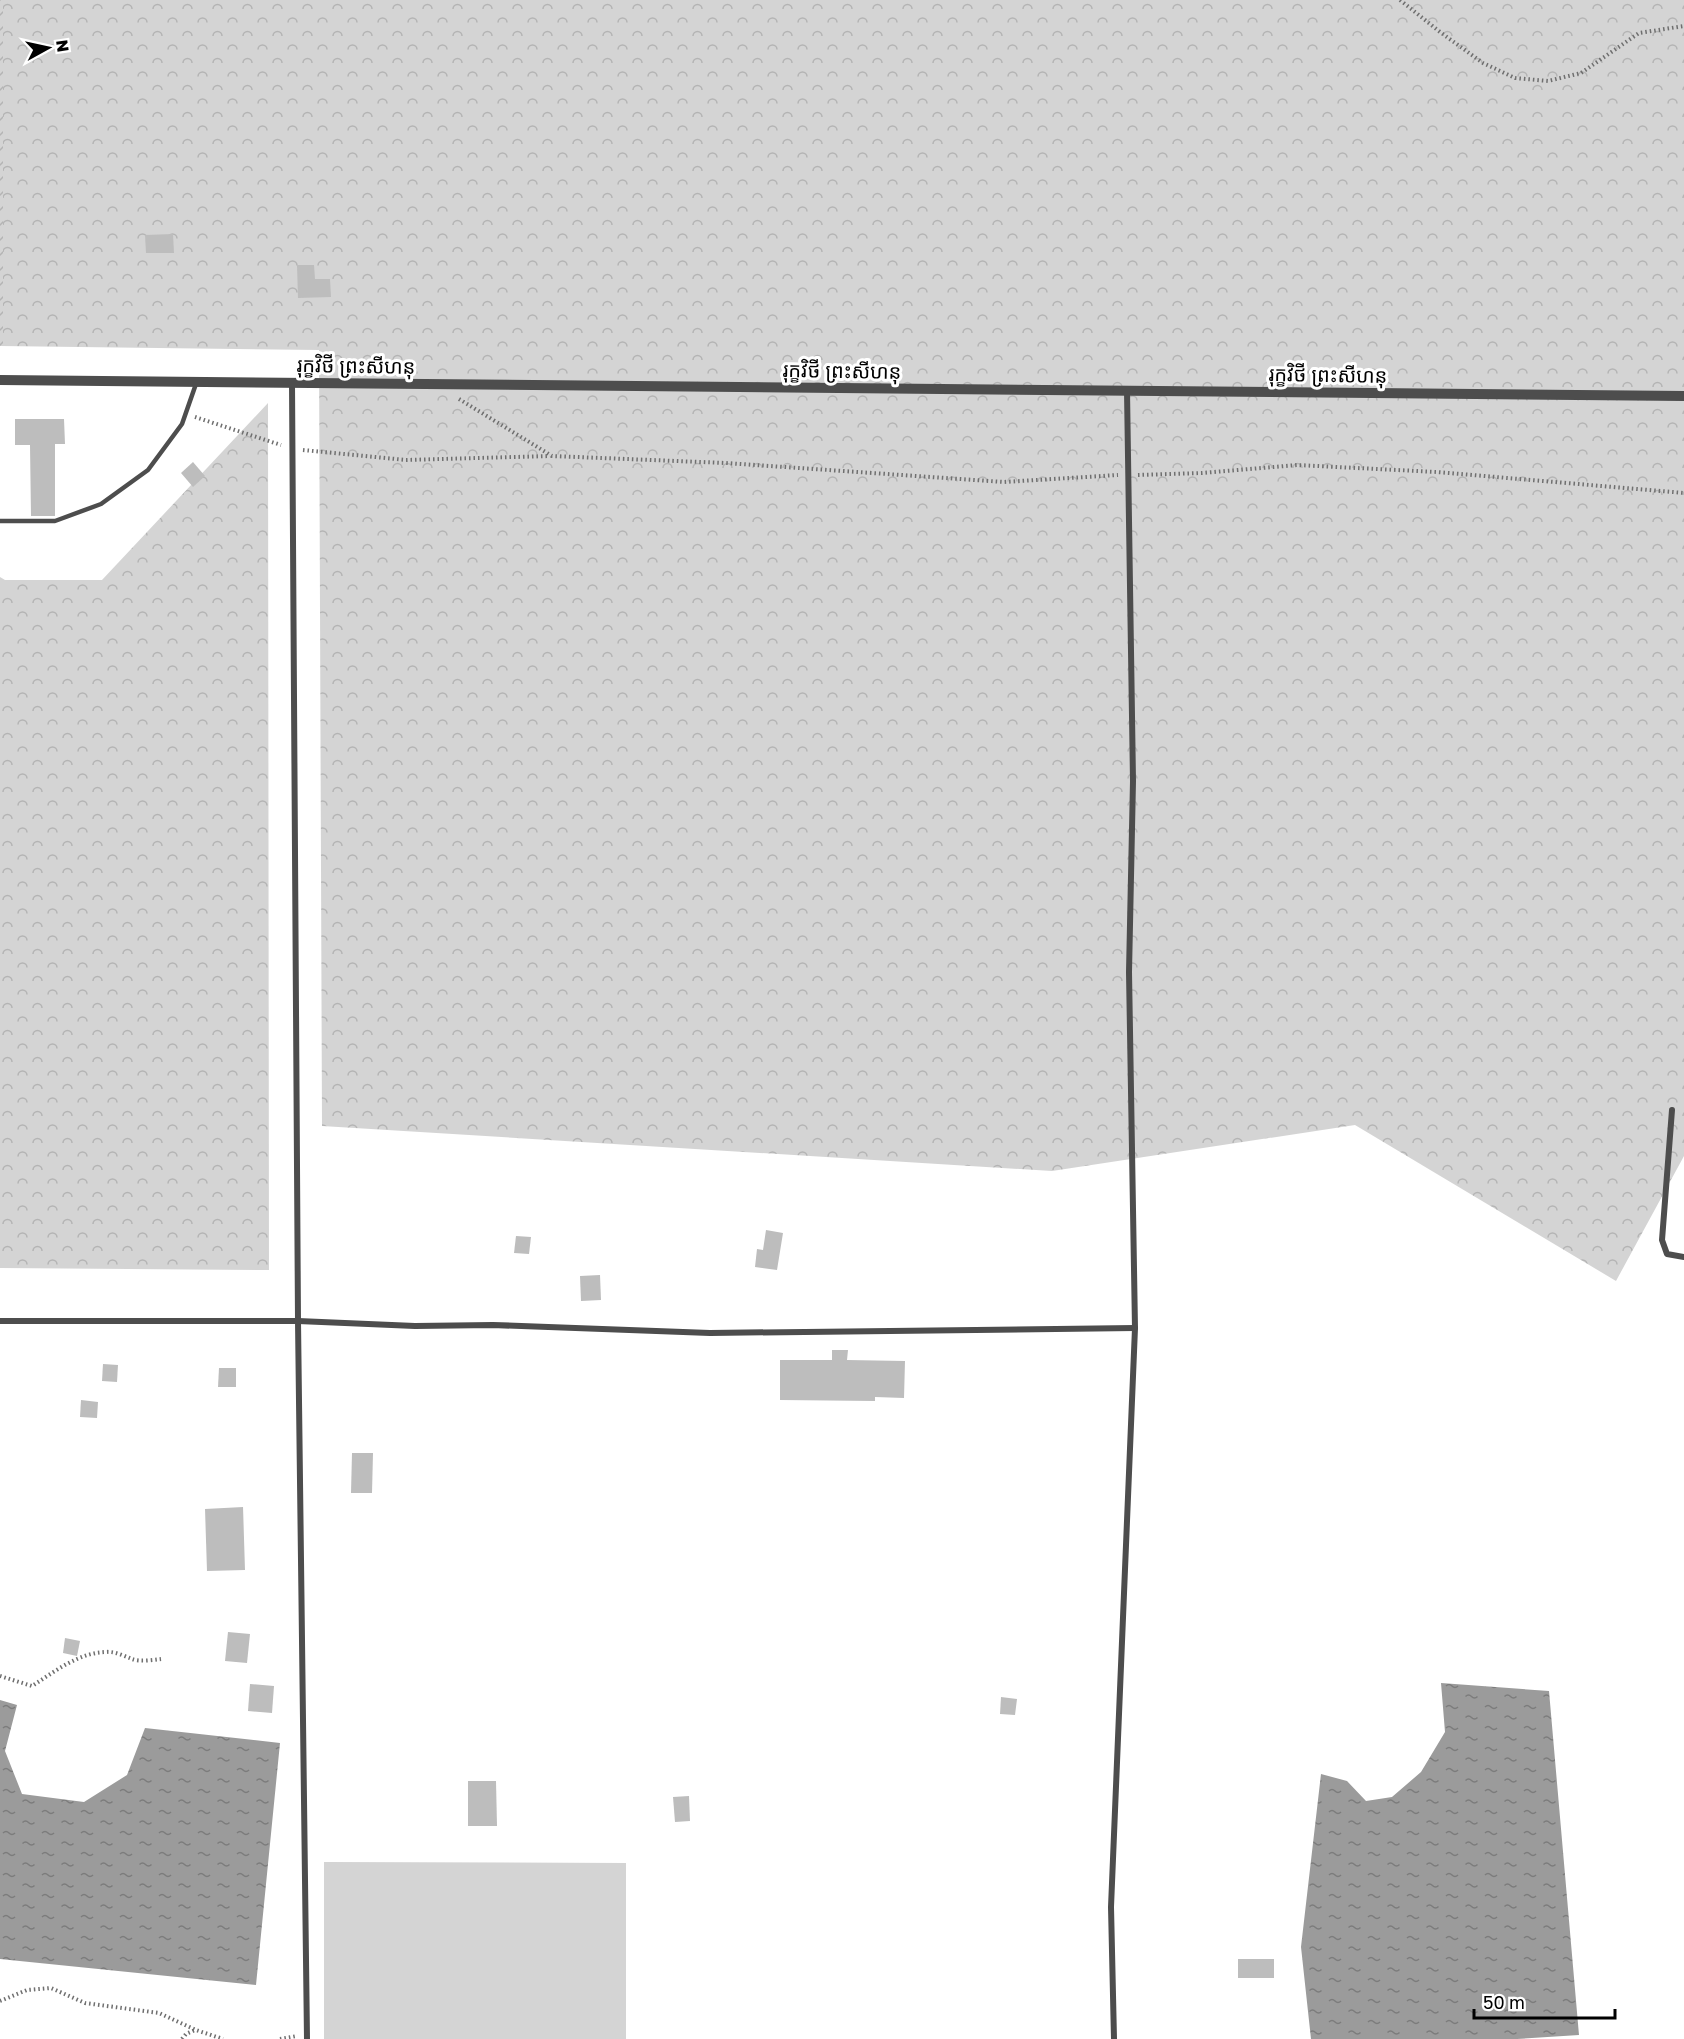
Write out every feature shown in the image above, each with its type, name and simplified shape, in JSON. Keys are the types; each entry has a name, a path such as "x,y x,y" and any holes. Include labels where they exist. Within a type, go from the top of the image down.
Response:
{"street":[{"name":"រុក្ខវិថី ព្រះសីហនុ","path":"0,380 1684,396"},
{"path":"292,383 298,1321 307,2039"},
{"path":"1114,2039 1110,1907 1135,1328 1129,995 1133,781 1127,391"},
{"path":"1672,1110 1662,1240 1667,1254 1684,1257"},
{"path":"0,1321 298,1321 710,1333 1135,1328"}],"lane":[{"path":"0,521 55,521 101,504 148,470 182,423 197,381"}],"path":[{"path":"1400,0 1483,63 1515,78 1548,81 1581,73 1639,33 1659,28 1684,26"},
{"path":"436,384 552,456"},
{"path":"185,413 294,449 406,460 552,456 726,463 1004,482 1202,473 1297,465 1437,472 1684,493"},
{"path":"0,1676 32,1686 71,1662 92,1654 107,1652 134,1660 161,1659"},
{"path":"0,2001 27,1990 51,1988 85,2003 159,2013 196,2030 223,2039"},
{"path":"182,2039 186,2034 196,2030"}],"green space":[{"path":"0,0 1684,0 1684,1156 1616,1281 1355,1125 1052,1171 322,1126 319,350 0,346"},
{"path":"0,0 3,0 3,346 0,346"},
{"path":"268,403 269,1270 0,1268 0,577 5,580 102,580"},
{"path":"324,1862 626,1863 626,2039 324,2039"}],"water":[{"path":"1441,1683 1549,1691 1579,2035 1517,2039 1311,2039 1301,1947 1321,1774 1347,1781 1366,1801 1392,1797 1421,1772 1445,1732"},
{"path":"0,1700 17,1705 5,1751 22,1794 84,1802 127,1775 145,1728 280,1743 256,1985 0,1959"}],"building":[{"path":"173,234 174,253 146,253 145,235"},
{"path":"297,265 314,265 315,279 330,279 331,297 298,298"},
{"path":"15,419 64,419 65,444 55,444 55,516 31,516 30,445 15,445"},
{"path":"193,462 205,476 193,487 181,473"},
{"path":"766,1230 783,1233 777,1270 755,1267 757,1249 763,1250"},
{"path":"516,1236 531,1237 529,1254 514,1253"},
{"path":"600,1275 601,1300 581,1301 580,1276"},
{"path":"832,1350 848,1350 847,1360 905,1361 904,1398 875,1397 875,1401 780,1400 780,1360 832,1360"},
{"path":"103,1364 118,1365 117,1382 102,1381"},
{"path":"219,1368 236,1368 236,1387 218,1387"},
{"path":"81,1400 98,1402 97,1418 80,1417"},
{"path":"352,1453 373,1453 372,1493 351,1493"},
{"path":"243,1507 245,1570 207,1571 205,1509"},
{"path":"228,1632 250,1634 247,1663 225,1661"},
{"path":"65,1638 80,1641 77,1656 63,1653"},
{"path":"250,1684 274,1686 272,1713 248,1711"},
{"path":"1001,1697 1017,1699 1015,1715 1000,1714"},
{"path":"468,1781 496,1781 497,1826 468,1826"},
{"path":"689,1796 690,1821 675,1822 673,1797"},
{"path":"1238,1959 1274,1959 1274,1978 1238,1978"}]}
